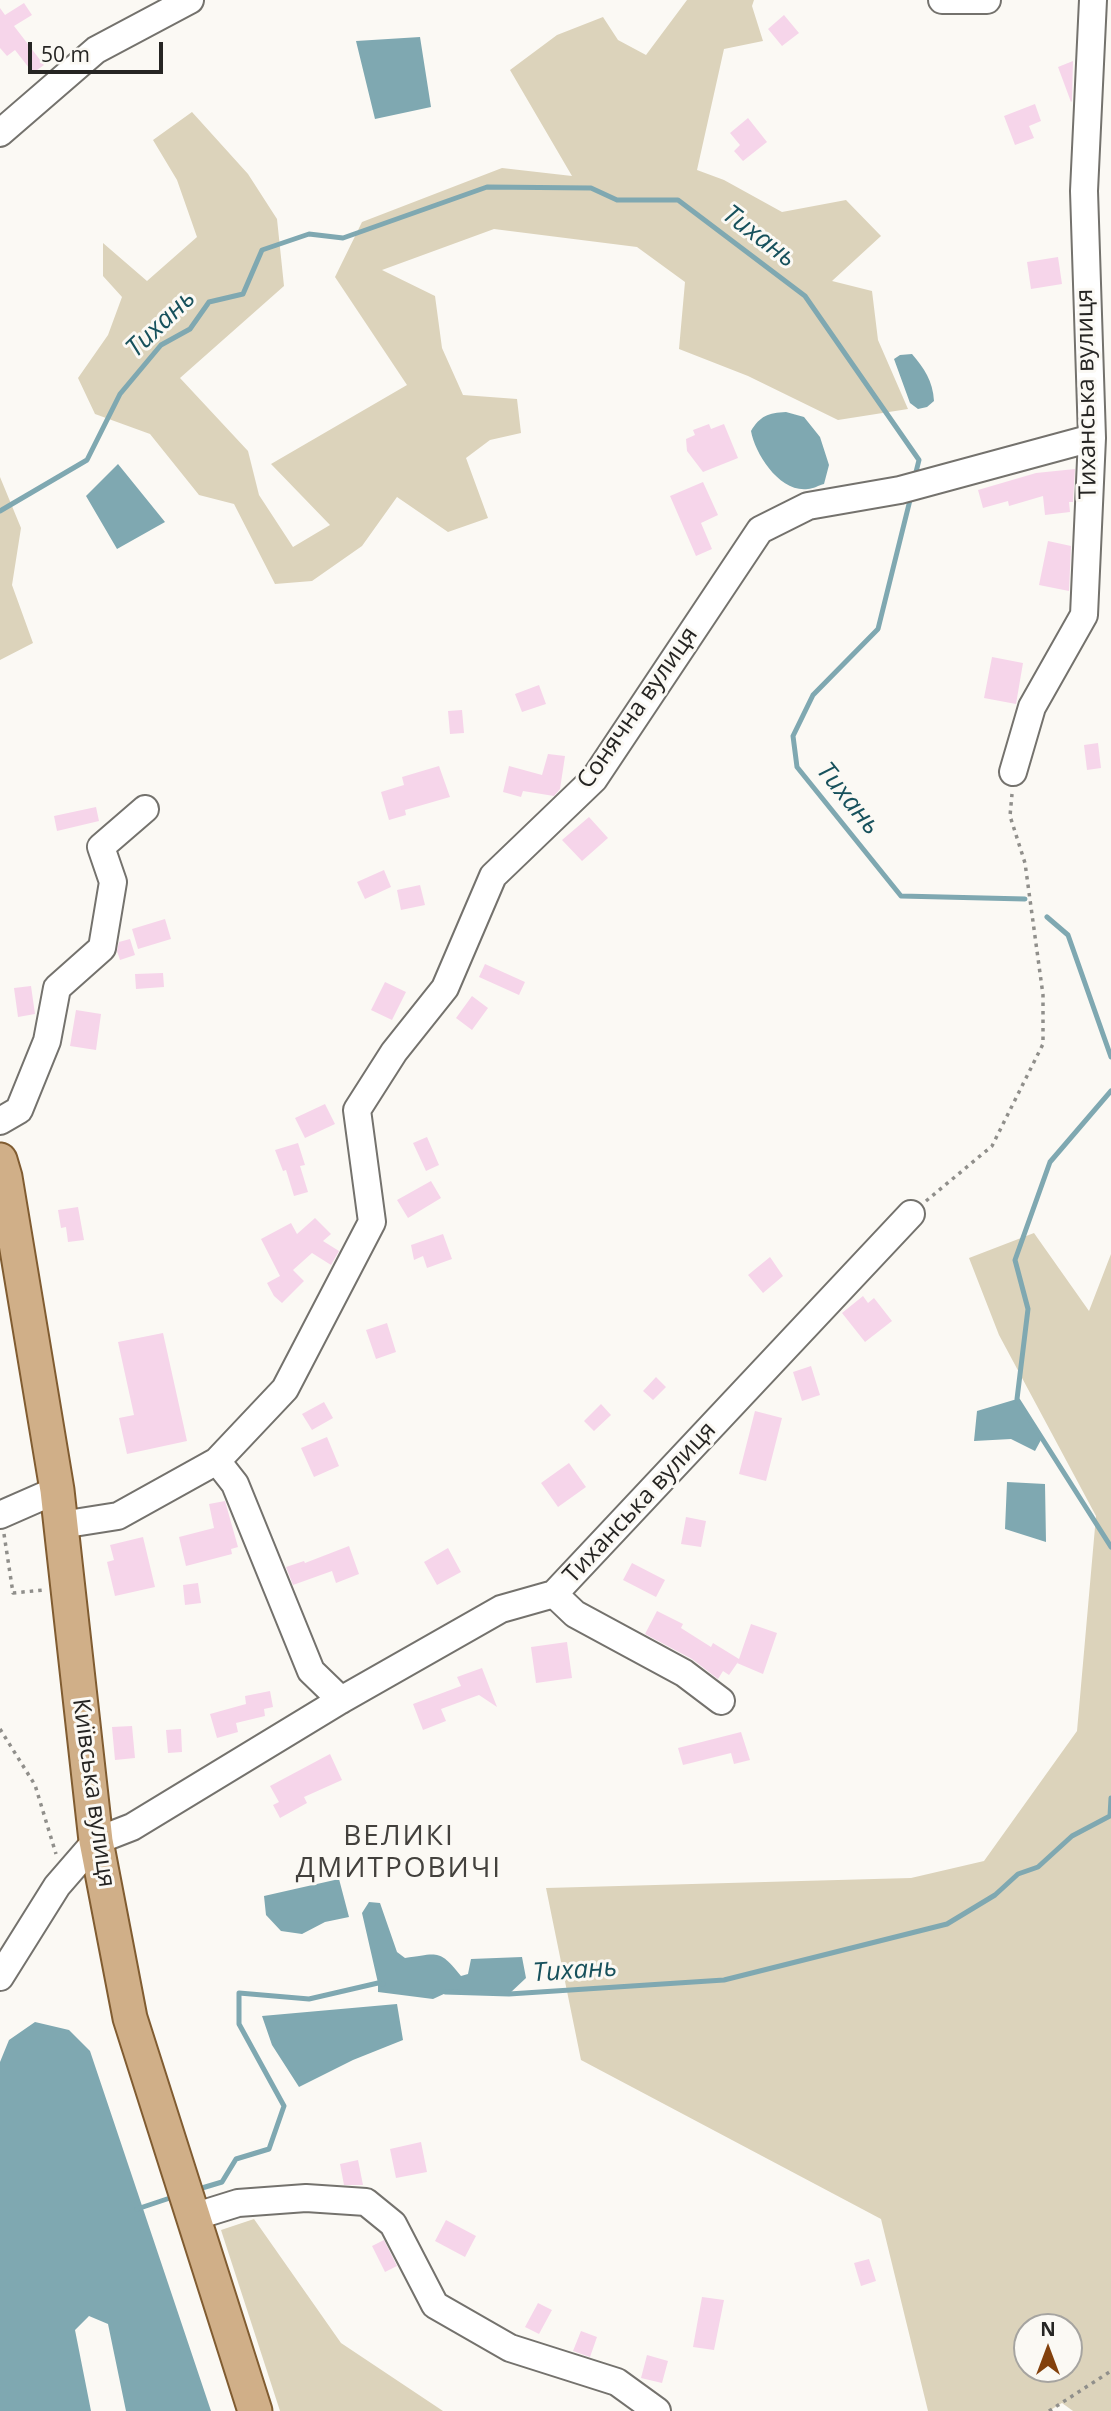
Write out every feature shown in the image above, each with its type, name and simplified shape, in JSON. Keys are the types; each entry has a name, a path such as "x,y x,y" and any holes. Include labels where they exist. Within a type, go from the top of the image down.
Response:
{"main road":[{"name":"Київська вулиця","path":"0,1160 57,1490 96,1841 130,2018 256,2411"}],"street":[{"path":"0,133 96,50 190,0"},
{"path":"942,0 987,0"},
{"name":"Тиханська вулиця","path":"1013,772 1032,706 1084,615 1092,438 1084,191 1093,0"},
{"name":"Сонячна вулиця","path":"61,1525 118,1516 217,1461 285,1389 372,1222 357,1110 394,1052 445,988 493,876 594,779 760,530 808,506 900,490 936,478 1092,438"},
{"path":"0,1121 19,1110 47,1041 57,988 102,948 113,882 101,847 145,809"},
{"name":"Тиханська вулиця","path":"96,1841 132,1827 341,1700 500,1609 555,1594 911,1214"},
{"path":"217,1461 235,1484 311,1671 341,1700"},
{"path":"1,1515 57,1490"},
{"path":"555,1594 575,1614 684,1672 721,1700"},
{"path":"0,1976 57,1886 96,1841"},
{"path":"193,2217 238,2203 306,2198 366,2202 393,2224 435,2305 510,2348 617,2382 657,2411"}],"path":[{"path":"911,1214 992,1146 1043,1044 1043,995 1025,863 1010,816 1013,772"},
{"path":"1,1515 13,1593"},
{"path":"0,1729 35,1785 57,1857 57,1886"},
{"path":"1049,2411 1111,2371"}],"shaded area":[{"path":"687,0 754,0 752,6 763,41 724,49 697,170 724,180 782,212 846,200 881,236 832,281 872,291 878,340 908,409 838,420 748,376 679,349 685,282 637,247 494,229 382,270 435,296 442,348 463,395 517,399 521,433 490,440 466,458 488,518 448,532 397,497 362,546 312,581 275,584 234,504 199,495 150,434 95,414 78,378 108,335 122,297 103,276 103,243 147,281 197,237 177,180 153,140 192,112 248,174 277,219 284,286 180,378 248,451 259,495 293,547 330,525 271,464 407,385 335,277 362,222 502,168 572,176 510,70 557,35 603,17 618,40 646,55"},
{"path":"0,477 21,528 12,585 33,643 0,660"},
{"path":"1034,1233 1089,1311 1111,1254 1111,2411 1073,2411 1062,2403 1049,2411 928,2411 881,2219 581,2060 546,1888 911,1878 984,1861 1077,1731 1096,1516 999,1335 969,1258"},
{"path":"254,2219 341,2343 443,2411 280,2411 221,2230"}],"water":[{"path":"420,37 431,107 375,119 356,41"},
{"path":"912,354 927,375 934,401 927,407 918,409 910,403 894,359 900,355"},
{"path":"786,412 804,417 820,437 829,465 824,484 798,489 779,478 763,461 751,431 765,416"},
{"path":"118,464 165,522 117,549 86,496"},
{"path":"1017,1399 1042,1438 1035,1451 1011,1439 974,1441 977,1411"},
{"path":"1007,1482 1045,1484 1046,1542 1005,1529"},
{"path":"339,1879 349,1917 325,1922 302,1934 281,1931 266,1915 264,1896"},
{"path":"369,1902 380,1903 397,1952 405,1958 437,1955 461,1976 468,1974 471,1959 522,1957 526,1978 509,1994 446,1993 433,1999 378,1992 362,1913"},
{"path":"397,2004 403,2040 353,2060 299,2087 272,2045 262,2016"},
{"path":"35,2022 69,2030 90,2051 211,2411 126,2411 108,2324 89,2316 75,2330 91,2411 0,2411 0,2062 9,2040"}],"building":[{"path":"24,3 32,15 14,26 44,65 33,73 15,50 7,56 0,48 0,8 5,15"},
{"path":"784,15 799,33 782,46 768,29"},
{"path":"1073,61 1072,101 1071,102 1058,67"},
{"path":"1035,104 1041,121 1029,126 1034,138 1015,145 1004,116"},
{"path":"748,118 767,142 743,161 734,151 740,145 730,133"},
{"path":"1058,257 1062,284 1031,289 1027,262"},
{"path":"709,424 711,429 724,424 738,458 703,472 687,451 686,439 695,435 693,430"},
{"path":"1075,469 1073,502 1069,502 1070,512 1045,515 1043,496 1009,506 1008,501 983,508 978,490 1036,473"},
{"path":"703,482 718,515 701,523 712,549 696,556 670,496"},
{"path":"1048,541 1071,546 1069,591 1039,585"},
{"path":"992,657 1023,663 1016,704 984,698"},
{"path":"539,685 546,704 522,712 515,694"},
{"path":"462,710 464,733 450,734 448,711"},
{"path":"1098,743 1101,768 1087,770 1084,745"},
{"path":"548,754 565,756 560,789 554,796 523,791 521,797 503,792 509,766 542,775"},
{"path":"439,766 450,797 405,810 406,815 389,820 381,792 404,785 402,777"},
{"path":"96,807 99,821 57,831 54,816"},
{"path":"589,817 608,838 582,861 562,840"},
{"path":"384,870 391,887 365,899 357,882"},
{"path":"420,885 425,905 401,910 397,890"},
{"path":"165,919 171,939 138,949 132,929"},
{"path":"130,939 135,955 120,960 117,951 119,942"},
{"path":"485,964 525,982 519,995 479,977"},
{"path":"163,973 164,987 136,989 135,974"},
{"path":"385,982 406,992 392,1020 371,1010"},
{"path":"31,986 35,1014 18,1017 14,988"},
{"path":"472,996 488,1008 472,1030 456,1018"},
{"path":"76,1010 101,1014 96,1050 70,1046"},
{"path":"325,1104 335,1124 305,1138 295,1118"},
{"path":"427,1137 439,1165 426,1171 413,1143"},
{"path":"298,1143 305,1165 300,1166 308,1192 294,1196 286,1170 283,1171 275,1150"},
{"path":"431,1181 441,1198 408,1218 397,1200"},
{"path":"78,1207 84,1240 68,1242 66,1227 61,1228 58,1210"},
{"path":"315,1218 331,1234 323,1241 339,1251 331,1265 312,1253 293,1270 304,1281 282,1303 274,1296 267,1283 280,1276 261,1239 291,1223 297,1234"},
{"path":"443,1234 452,1259 427,1268 423,1256 414,1260 411,1245"},
{"path":"770,1257 783,1276 763,1293 748,1275"},
{"path":"863,1296 868,1303 874,1298 892,1321 865,1342 842,1313"},
{"path":"387,1323 396,1352 376,1359 366,1330"},
{"path":"163,1333 187,1441 127,1454 119,1418 134,1415 118,1342"},
{"path":"811,1366 820,1395 802,1401 793,1372"},
{"path":"656,1377 666,1387 653,1400 643,1391"},
{"path":"324,1402 333,1418 312,1430 302,1414"},
{"path":"601,1404 611,1415 594,1431 584,1421"},
{"path":"755,1411 782,1418 766,1481 739,1474"},
{"path":"327,1437 339,1466 314,1477 301,1448"},
{"path":"569,1463 586,1487 558,1507 541,1483"},
{"path":"225,1501 238,1547 231,1549 232,1554 186,1566 179,1537 214,1528 209,1504"},
{"path":"686,1517 706,1521 701,1547 681,1544"},
{"path":"143,1537 155,1587 115,1596 107,1562 114,1560 110,1545"},
{"path":"349,1546 359,1574 336,1583 332,1571 293,1585 286,1567 304,1561 305,1563"},
{"path":"448,1548 461,1572 437,1585 424,1562"},
{"path":"632,1563 665,1580 656,1597 623,1580"},
{"path":"198,1583 201,1603 185,1605 183,1585"},
{"path":"657,1611 683,1624 681,1628 711,1647 713,1643 739,1659 751,1624 777,1633 763,1674 737,1663 729,1675 723,1671 718,1679 692,1659 645,1634"},
{"path":"567,1642 572,1678 536,1683 531,1647"},
{"path":"482,1668 497,1707 479,1695 441,1709 446,1721 423,1730 413,1704 461,1686 457,1677"},
{"path":"270,1691 273,1707 264,1709 265,1716 236,1723 238,1732 217,1738 210,1714 246,1704 245,1696"},
{"path":"132,1726 135,1758 115,1760 112,1727"},
{"path":"181,1729 182,1752 168,1753 166,1730"},
{"path":"741,1732 750,1760 734,1764 731,1753 683,1765 678,1748"},
{"path":"330,1754 342,1780 304,1797 307,1803 280,1818 273,1805 279,1802 270,1786"},
{"path":"421,2142 427,2172 396,2178 390,2149"},
{"path":"358,2160 363,2185 344,2185 340,2164"},
{"path":"446,2220 476,2236 465,2257 435,2241"},
{"path":"384,2240 397,2266 385,2272 372,2246"},
{"path":"869,2259 876,2281 861,2286 854,2263"},
{"path":"702,2297 724,2300 714,2350 693,2347"},
{"path":"538,2303 552,2310 539,2334 525,2327"},
{"path":"581,2331 597,2337 590,2357 573,2351"},
{"path":"647,2355 668,2361 662,2383 641,2378"}],"waterway":[{"name":"Тихань","path":"0,511 87,460 120,394 161,345 190,329 209,302 243,294 262,250 309,234 343,238 487,187 591,188 617,200 678,200 805,296 919,460 915,476"},
{"name":"Тихань","path":"911,496 878,629 813,695 793,736 797,767 901,896 1025,899"},
{"name":"Тихань","path":"1047,917 1068,935 1111,1057"},
{"name":"Тихань","path":"1111,1091 1050,1162 1015,1260 1028,1309 1017,1399 1111,1547"},
{"name":"Тихань","path":"445,1992 509,1994 724,1980 947,1924 995,1895 1018,1874 1038,1867 1072,1836 1110,1816 1111,1798"},
{"name":"Тихань","path":"202,2188 222,2182 236,2159 269,2149 284,2106 239,2024 239,1993 309,1999 383,1984"},
{"name":"Тихань","path":"137,2209 170,2198"}],"district":[{"name":"ВЕЛИКІ ДМИТРОВИЧІ","path":"399,1853"}]}
